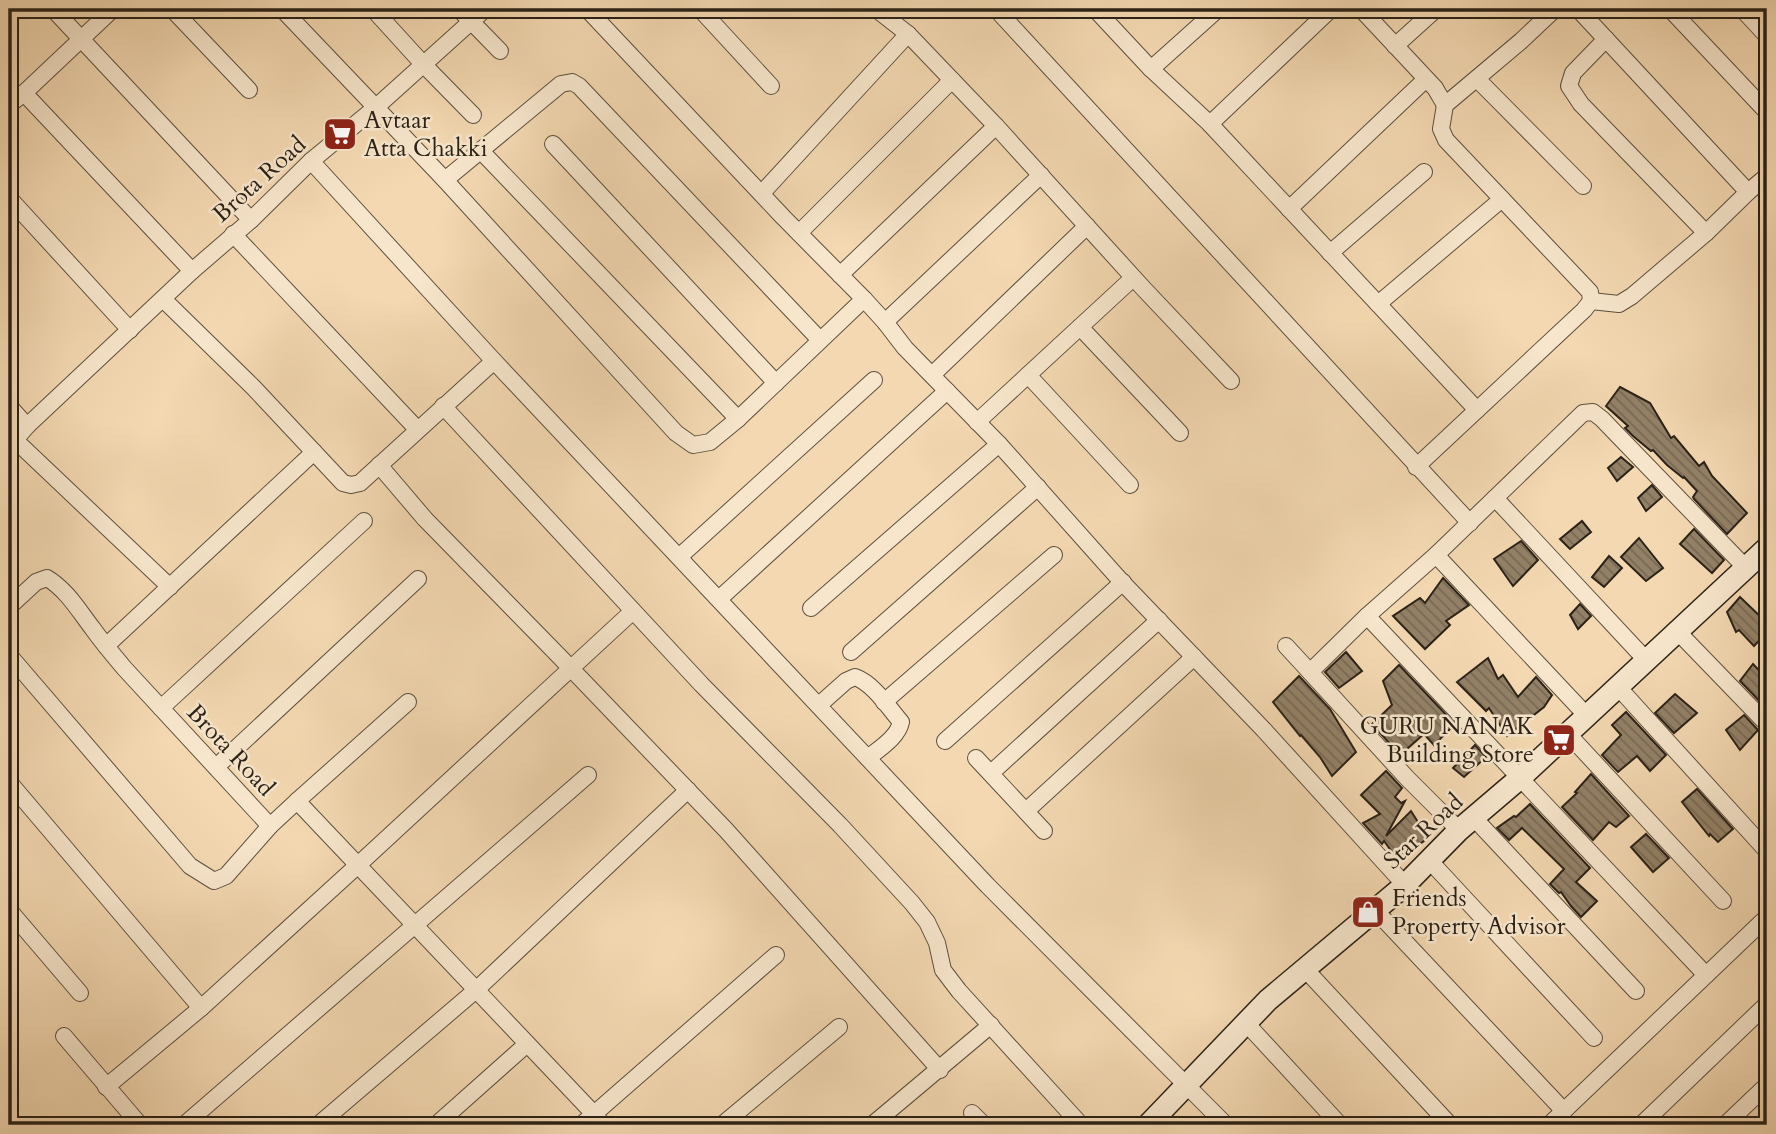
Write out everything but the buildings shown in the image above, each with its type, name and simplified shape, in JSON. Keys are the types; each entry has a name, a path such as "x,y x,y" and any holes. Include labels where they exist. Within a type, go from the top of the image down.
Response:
{"street":[{"path":"52,9 251,220"},
{"path":"9,105 113,9"},
{"path":"172,9 249,90"},
{"path":"282,9 445,180 676,432 693,444 710,442 738,419 864,299"},
{"path":"373,9 473,115"},
{"path":"459,9 500,51"},
{"name":"Brota Road","path":"12,444 27,426 192,271 485,9"},
{"path":"587,9 864,299 905,348 999,444 1123,582 1264,730 1405,885"},
{"path":"700,9 771,86"},
{"path":"876,9 908,34 996,126 1133,278 1231,381"},
{"path":"996,9 1470,523"},
{"path":"1095,9 1151,69 1210,124 1477,410"},
{"path":"1151,69 1218,9"},
{"path":"1210,124 1331,9"},
{"path":"1361,9 1435,88 1445,105 1441,130 1446,140 1590,292 1591,301 1584,310 1416,467"},
{"path":"1395,46 1436,9"},
{"path":"1445,105 1555,9"},
{"path":"1578,9 1748,192"},
{"path":"1670,9 1767,111"},
{"path":"1742,9 1767,36"},
{"path":"762,193 908,34"},
{"path":"1606,39 1573,73 1569,86 1581,104 1706,233"},
{"path":"1289,209 1426,79"},
{"path":"1477,79 1583,186"},
{"path":"799,233 952,80"},
{"path":"445,180 561,84 572,82 589,96 820,340"},
{"path":"24,93 192,271"},
{"path":"840,275 996,126"},
{"path":"553,144 776,383"},
{"path":"481,151 738,419"},
{"path":"312,161 494,360 988,886 1226,1125"},
{"path":"1330,253 1424,172"},
{"path":"885,322 1041,175"},
{"path":"1591,301 1619,304 1632,296 1767,176"},
{"path":"9,198 130,330"},
{"path":"1378,304 1502,199"},
{"path":"932,376 1087,226"},
{"path":"233,234 417,429"},
{"path":"977,422 1133,278"},
{"path":"163,299 253,387 343,483 351,485 360,483 494,360"},
{"path":"1080,327 1180,433"},
{"path":"1028,375 1130,485"},
{"path":"680,557 874,380"},
{"path":"719,599 947,391"},
{"path":"9,406 27,426"},
{"path":"443,406 632,611 912,903 927,922 937,943 943,970 1081,1125"},
{"path":"1310,672 1367,615 1436,555 1583,413 1593,412 1602,419 1746,568"},
{"path":"12,444 170,587"},
{"path":"811,608 999,444"},
{"path":"106,646 314,452"},
{"path":"379,465 425,519 726,830 940,1070"},
{"path":"851,652 1038,487"},
{"path":"1495,498 1647,661"},
{"path":"162,708 364,521"},
{"name":"Star Road","path":"1148,1125 1268,1000 1405,885 1467,824 1568,734 1767,548"},
{"path":"884,702 1054,555"},
{"path":"1436,555 1587,716"},
{"name":"Brota Road","path":"9,607 36,582 47,578 56,583 106,646 270,826 226,876 214,881 190,866 9,654"},
{"path":"216,767 418,579"},
{"path":"944,741 1123,582"},
{"path":"106,1087 201,1008 632,611"},
{"path":"1367,615 1706,975"},
{"path":"991,773 1159,620"},
{"path":"1678,632 1767,724"},
{"path":"1286,646 1407,778 1467,824 1636,991"},
{"path":"1026,811 1194,657"},
{"path":"818,705 846,681 855,677 863,680 884,702 901,722 901,726 868,758"},
{"path":"1618,687 1767,851"},
{"path":"270,826 408,702"},
{"path":"1568,734 1723,901"},
{"path":"976,758 1044,831"},
{"path":"184,1125 588,775"},
{"path":"9,782 201,1008"},
{"path":"318,1125 477,990 688,790"},
{"path":"297,801 599,1120"},
{"path":"1429,860 1594,1038"},
{"path":"9,910 79,993"},
{"path":"1375,910 1564,1111"},
{"path":"1549,1125 1767,917"},
{"path":"581,1125 599,1120 776,955"},
{"path":"1305,969 1450,1125"},
{"path":"1641,1125 1767,1004"},
{"path":"1245,1023 1340,1125"},
{"path":"873,1125 991,1025"},
{"path":"722,1125 839,1027"},
{"path":"64,1036 140,1125"},
{"path":"436,1125 527,1044"},
{"path":"1725,1125 1767,1085"},
{"path":"972,1112 984,1125"}],"place":[{"name":"Avtaar Atta Chakki","path":"340,134"},
{"name":"GURU NANAK Building Store","path":"1559,740"},
{"name":"Friends Property Advisor","path":"1368,912"}]}
